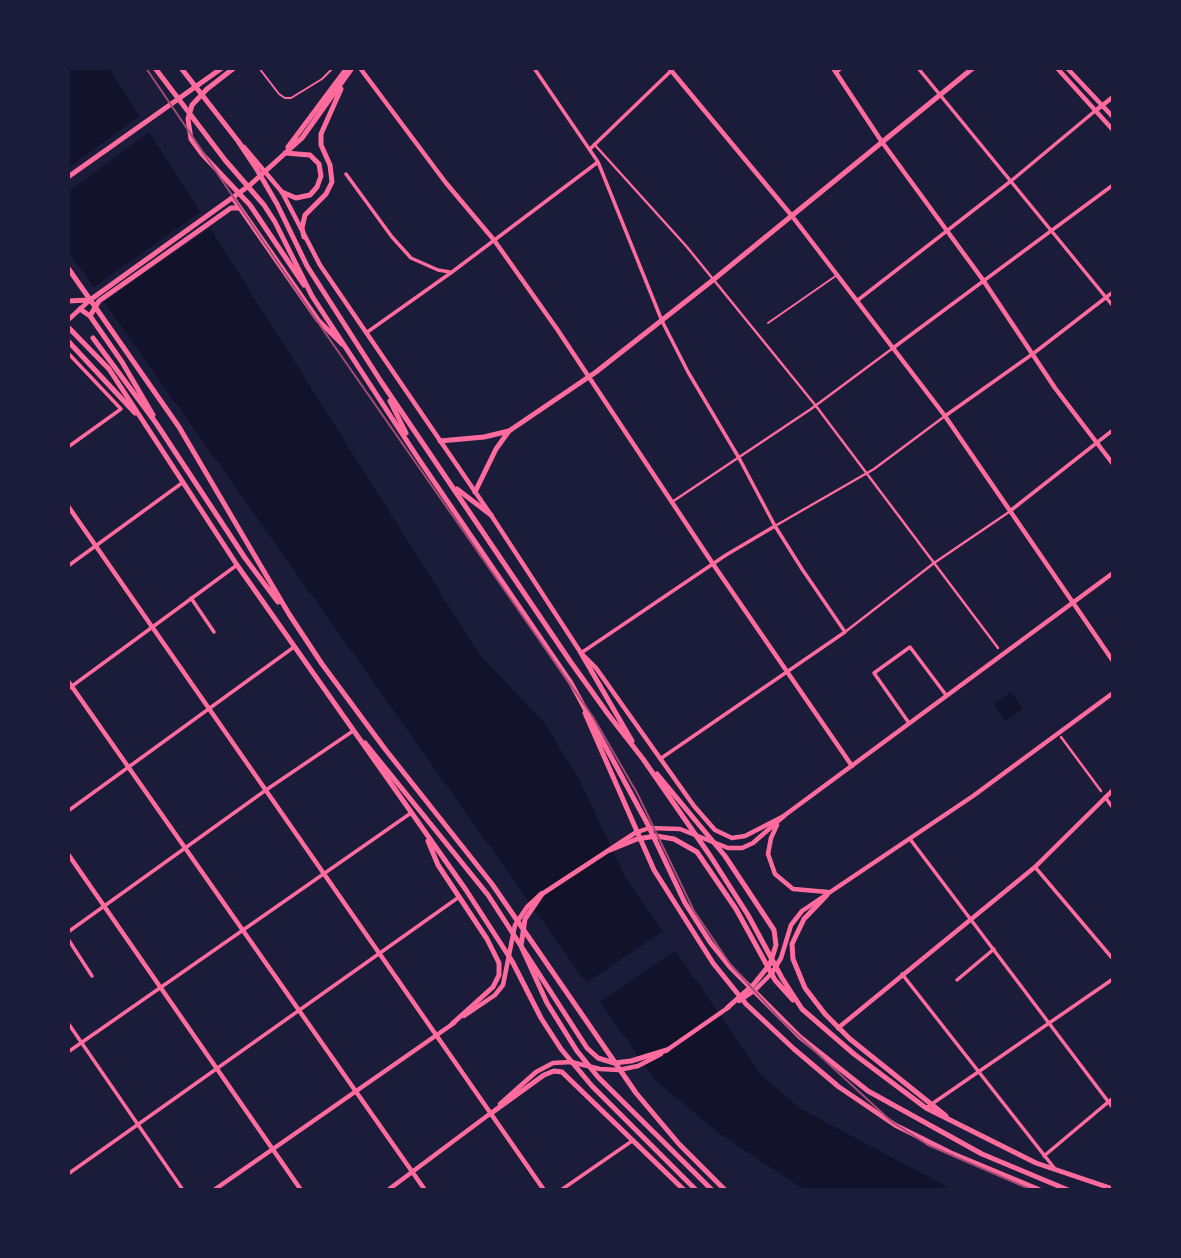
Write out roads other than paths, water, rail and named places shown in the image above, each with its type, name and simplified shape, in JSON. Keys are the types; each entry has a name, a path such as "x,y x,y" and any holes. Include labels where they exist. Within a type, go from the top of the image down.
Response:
{"main road":[{"path":"155,68 225,160 264,205 312,296"},
{"path":"181,68 238,141 267,186 307,266 382,383 570,661 608,715 704,828 771,923 776,937 774,957 760,978 727,1008"},
{"path":"222,68 205,86 189,111 188,128 191,139 250,205 572,683 647,823 685,903 710,942 753,992 821,1055 868,1091 982,1154 1068,1190"},
{"path":"68,177 234,68"},
{"path":"475,492 496,449 509,431 588,377 662,321 973,68"},
{"path":"90,316 99,301 229,205 271,167 306,133 349,70"},
{"path":"304,237 302,228 305,215 326,194 332,182 330,165 321,145 321,134 349,70"},
{"path":"282,192 296,198 310,195 321,176 319,163 310,155 285,153"},
{"path":"236,196 240,208 318,320 350,351"},
{"path":"68,301 90,300 229,205 240,208"},
{"path":"68,268 179,427 289,614"},
{"path":"80,309 90,316 122,362 150,409 154,421"},
{"path":"68,327 109,369 237,565 512,961 541,1018 573,1065 696,1190"},
{"path":"93,338 154,421 245,558 289,614 385,749 492,884 636,1093 725,1190"},
{"path":"68,341 97,369 123,408 138,415"},
{"path":"382,383 418,458"},
{"path":"440,440 484,437 509,431"},
{"path":"454,487 491,515"},
{"path":"581,653 643,758 732,889 802,1009"},
{"path":"572,683 654,870 713,963 746,1004 839,1087 886,1119 951,1153 1040,1190"},
{"path":"353,731 393,776 482,888 573,1030 592,1054 605,1061 631,1061 667,1050"},
{"path":"426,834 438,865 495,952 500,969 493,987 452,1024"},
{"path":"610,850 648,836 674,839 697,852 720,883 775,979 802,1009 854,1054 954,1122 1009,1151 1056,1171 1113,1189"},
{"path":"828,893 794,936 792,951 796,969 814,1002 838,1028 928,1105"},
{"path":"542,894 522,928 521,946 530,971 562,1030 584,1060 712,1190"},
{"path":"490,1114 544,1075 554,1071 562,1072 684,1190"}],"street":[{"path":"360,68 446,183 494,240 852,766"},
{"path":"534,68 598,162 662,321 688,372 739,458 775,526 845,632"},
{"path":"841,68 834,71 882,142 1113,464"},
{"path":"918,68 1113,306"},
{"path":"1057,68 1113,130"},
{"path":"1067,68 1113,117"},
{"path":"590,149 671,69 792,215 945,416 1113,661"},
{"path":"858,300 1011,181 1113,97"},
{"path":"238,141 282,192 304,237 366,333 491,515 581,653 596,668 710,825 726,837 745,836 785,815"},
{"path":"594,144 687,247 816,406 998,648"},
{"path":"366,333 598,162"},
{"path":"346,174 392,237 411,258 438,270 452,272"},
{"path":"672,502 816,406 1113,185"},
{"path":"581,653 713,564 867,472 1032,354 1113,292"},
{"path":"68,320 90,300"},
{"path":"68,353 123,408 68,447"},
{"path":"660,759 845,632 934,564 1010,511 1113,430"},
{"path":"68,566 182,483"},
{"path":"68,506 544,1190"},
{"path":"70,688 237,565"},
{"path":"214,1190 495,995 503,985 515,925 527,907 542,894 635,833 649,828 664,827 691,832 728,848 749,845 785,815 1113,573"},
{"path":"191,598 214,632"},
{"path":"68,811 294,647"},
{"path":"909,723 874,673 910,647 946,695"},
{"path":"68,681 70,688 130,766 425,1190"},
{"path":"388,1190 490,1114 536,1072 553,1063 571,1062 600,1069 619,1070 638,1066 667,1050 765,982 778,965 796,917 802,911 911,839 1113,693"},
{"path":"68,932 353,731"},
{"path":"1061,737 1101,791"},
{"path":"838,1028 1035,867 1113,790"},
{"path":"1105,797 1113,808"},
{"path":"68,1052 411,813"},
{"path":"778,821 769,849 769,861 775,874 793,889 828,893"},
{"path":"911,839 1113,1108"},
{"path":"68,854 301,1190"},
{"path":"1035,867 1113,960"},
{"path":"68,1174 459,897"},
{"path":"68,939 92,976"},
{"path":"957,980 994,949"},
{"path":"902,974 1056,1171"},
{"path":"928,1105 1113,979"},
{"path":"68,1023 183,1190"},
{"path":"1044,1156 1113,1098"},
{"path":"561,1190 634,1139"}],"lane":[{"path":"260,68 279,93 291,98 322,79 333,68"},
{"path":"768,323 838,274"}],"railway":[{"path":"146,68 326,334 593,717 637,793 694,911 730,964 780,1019 892,1122 928,1145 1032,1190"}]}
